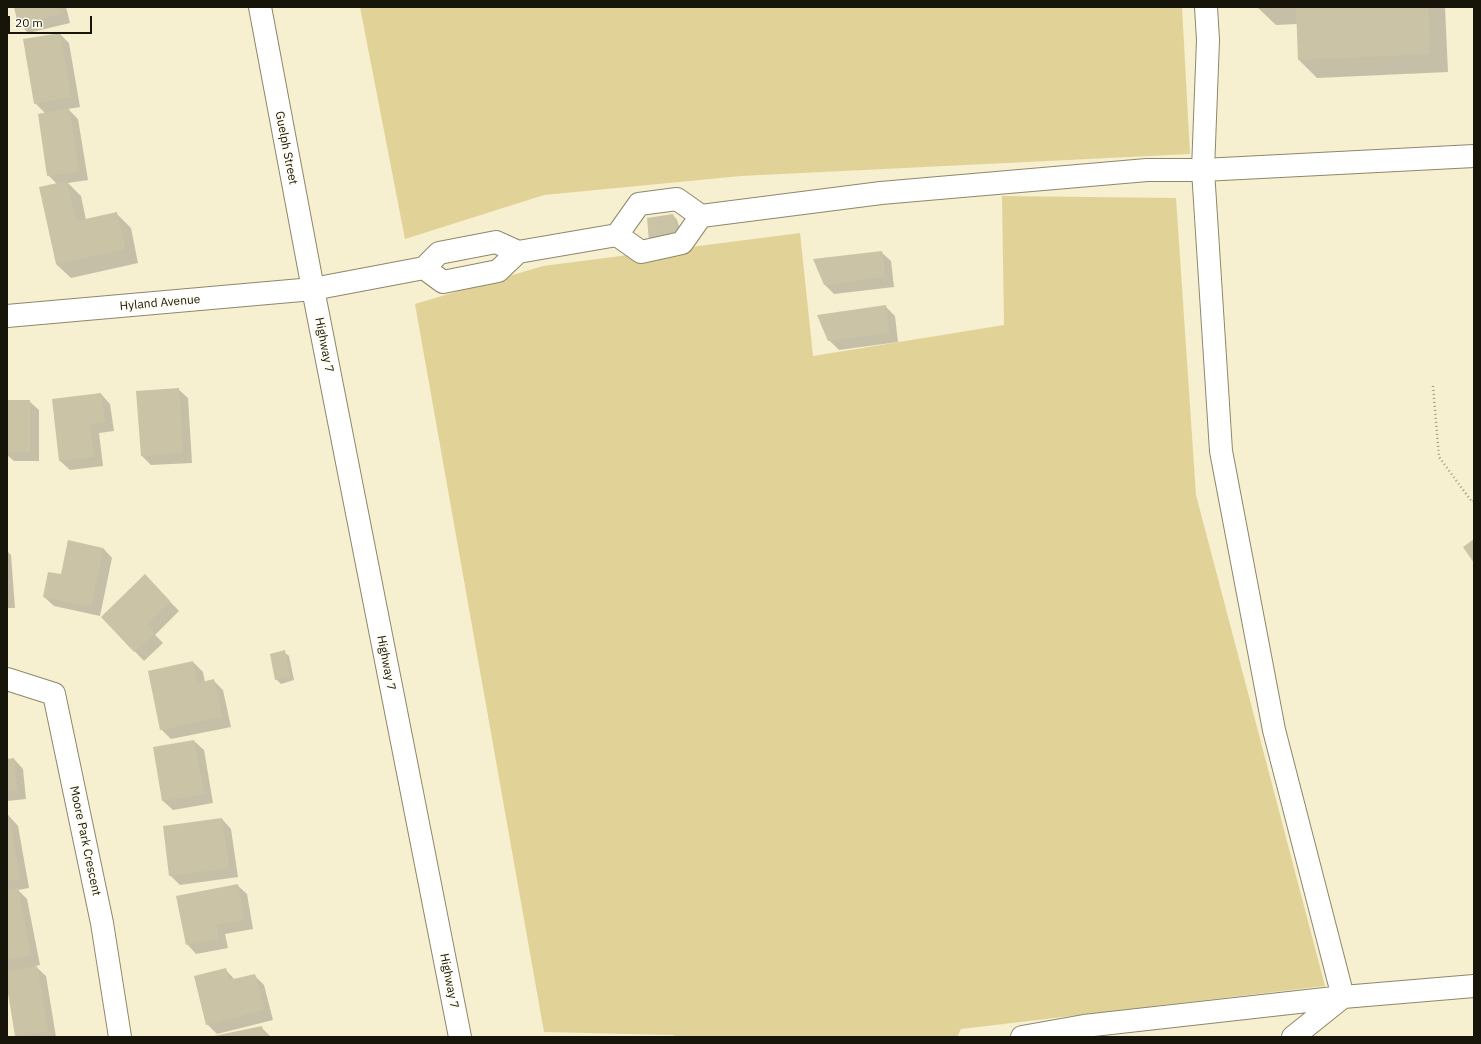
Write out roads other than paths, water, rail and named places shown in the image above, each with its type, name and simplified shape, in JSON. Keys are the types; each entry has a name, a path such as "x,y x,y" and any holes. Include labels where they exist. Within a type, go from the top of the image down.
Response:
{"main road":[{"name":"Guelph Street","path":"260,7 313,289"},
{"path":"1206,7 1208,40 1203,170 1221,451 1274,730 1343,997"},
{"path":"617,235 638,204 677,199 701,216 881,193 1147,170 1203,170 1474,156"},
{"path":"518,252 496,242 439,253 424,268 443,282 498,271 518,252 617,235 641,252 682,243 701,216"},
{"name":"Hyland Avenue","path":"7,316 313,289 424,268"},
{"name":"Highway 7","path":"313,289 460,1037"},
{"name":"Moore Park Crescent","path":"7,679 54,694 102,923 120,1037"},
{"path":"1022,1037 1084,1026 1343,997 1474,986"},
{"path":"1293,1037 1343,997"}]}
